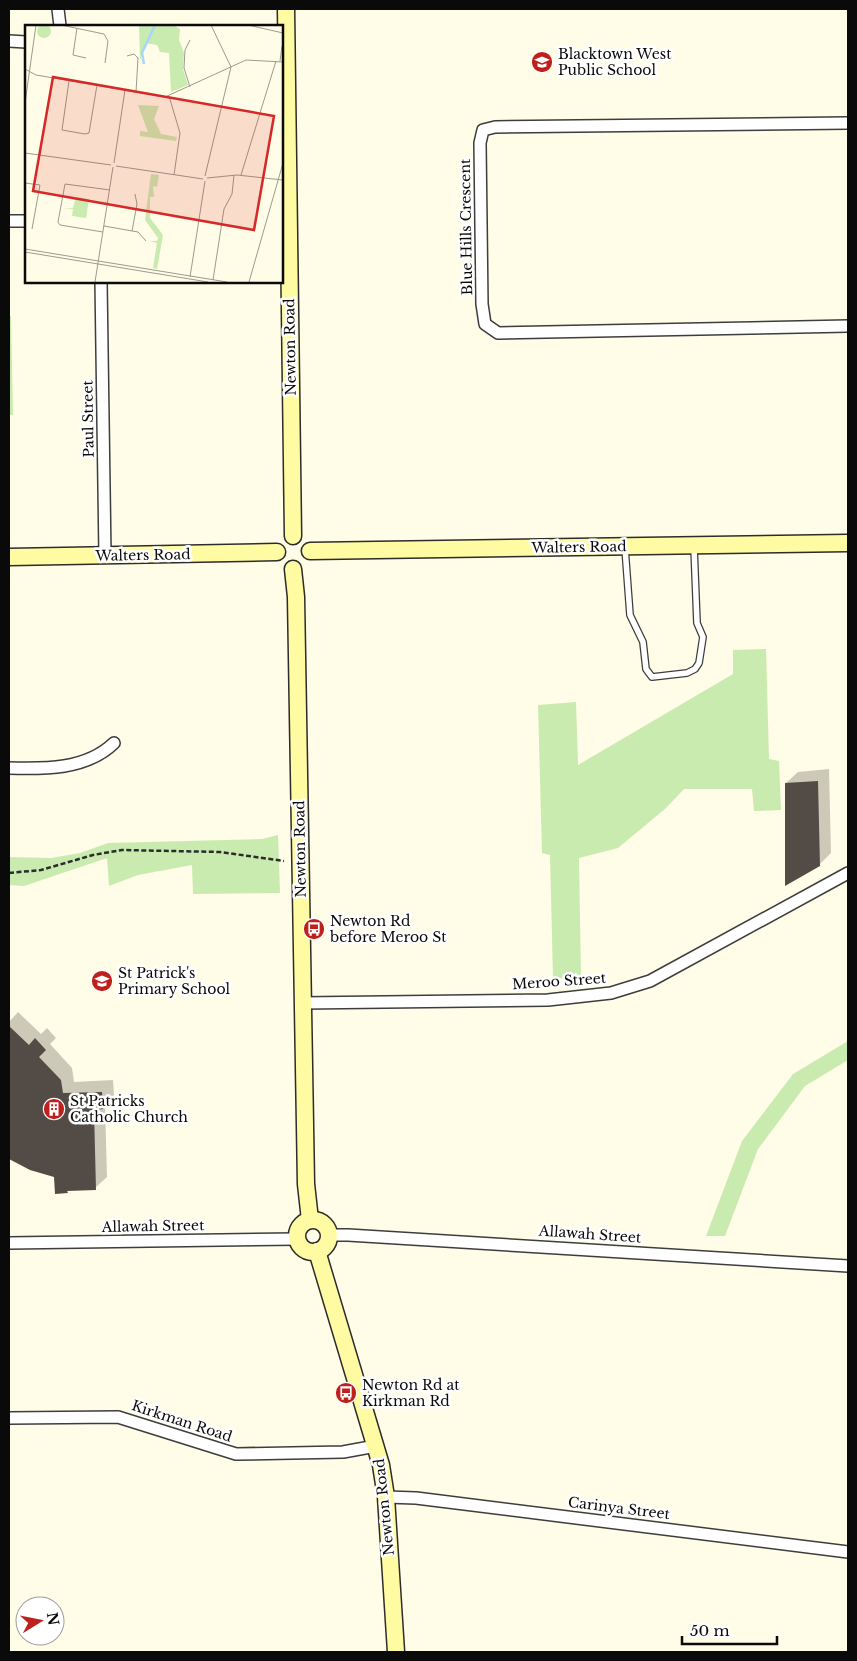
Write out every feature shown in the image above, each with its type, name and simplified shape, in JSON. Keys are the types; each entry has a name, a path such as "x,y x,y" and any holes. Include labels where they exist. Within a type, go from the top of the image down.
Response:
{"main road":[{"name":"Newton Road","path":"286,9 293,536"},
{"path":"293,536 302,539 310,551 305,564 292,569 283,566 277,552 284,539 293,536"},
{"name":"Walters Road","path":"310,551 848,543"},
{"name":"Walters Road","path":"9,557 277,552"},
{"name":"Newton Road","path":"292,569 296,617 306,1184 310,1220"},
{"path":"310,1220 321,1222 329,1235 326,1245 317,1251 303,1249 297,1239 299,1227 310,1220"},
{"name":"Newton Road","path":"317,1251 376,1446 386,1497 396,1652"}],"street":[{"path":"58,9 60,25"},
{"path":"9,41 25,42"},
{"name":"Blue Hills Crescent","path":"848,123 495,127 483,130 480,143 482,304 485,324 498,332 848,326"},
{"path":"9,221 25,221"},
{"name":"Paul Street","path":"101,282 105,556"},
{"path":"9,768 43,769 66,766 97,756 114,743"},
{"name":"Meroo Street","path":"302,1003 548,1000 611,993 650,981 848,873"},
{"name":"Allawah Street","path":"329,1235 348,1234 848,1266"},
{"name":"Allawah Street","path":"9,1243 297,1239"},
{"name":"Kirkman Road","path":"9,1418 118,1417 236,1454 343,1452 376,1446"},
{"name":"Carinya Street","path":"386,1497 416,1498 848,1552"}],"lane":[{"path":"626,546 626,579 630,615 643,642 646,669 652,677 660,677 686,673 695,669 700,664 703,637 697,623 693,545"}],"path":[{"path":"9,873 41,870 93,855 122,850 220,852 284,861"}],"green space":[{"path":"9,316 11,316 13,415 9,415"},
{"path":"766,649 769,759 779,761 781,810 754,811 752,789 684,789 666,808 618,848 579,858 581,978 553,979 550,855 542,853 538,705 576,702 578,765 733,674 733,650"},
{"path":"278,835 280,893 193,894 192,865 138,875 109,886 107,858 24,886 9,885 9,857 51,858 80,853 108,843 262,839"},
{"path":"848,1041 848,1060 805,1086 758,1149 725,1236 706,1236 742,1141 793,1074"}],"building":[{"path":"818,781 820,866 785,886 785,783"},
{"name":"St Patricks Catholic Church","path":"9,1026 29,1045 35,1038 46,1050 39,1057 61,1080 63,1093 102,1092 103,1109 94,1110 96,1190 67,1191 68,1193 55,1194 54,1177 30,1170 9,1159"}],"place":[{"name":"Blacktown West Public School","path":"542,62"},
{"name":"Newton Rd before Meroo St","path":"314,929"},
{"name":"St Patrick's Primary School","path":"102,981"},
{"name":"St Patricks Catholic Church","path":"54,1109"},
{"name":"Newton Rd at Kirkman Rd","path":"346,1393"}]}
